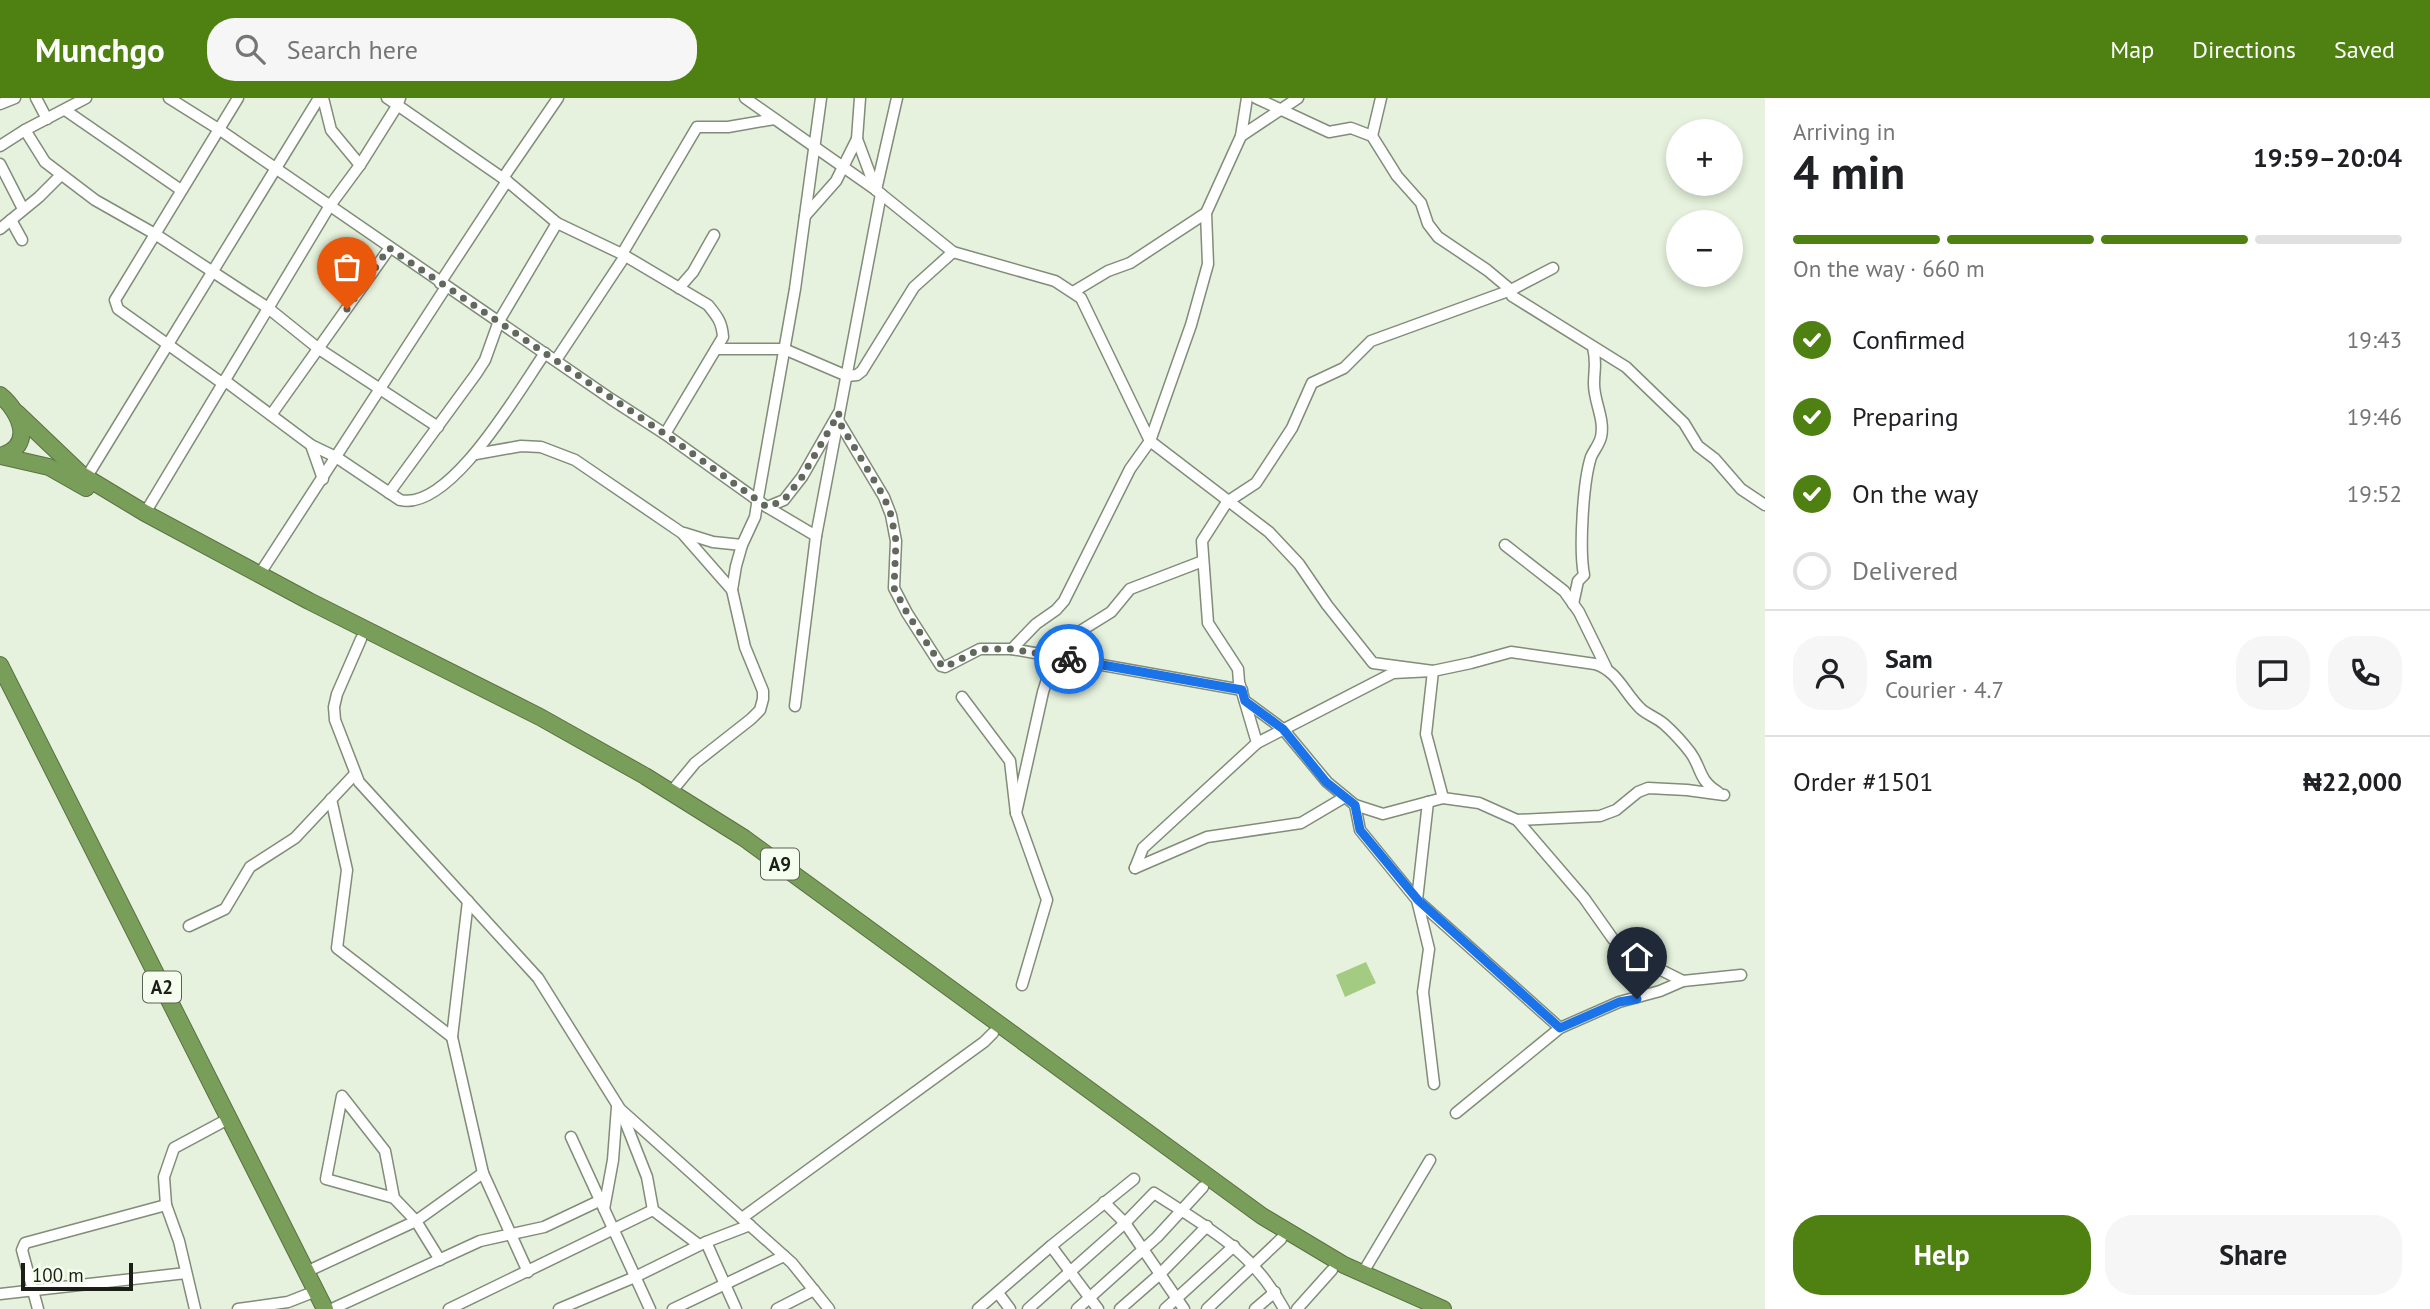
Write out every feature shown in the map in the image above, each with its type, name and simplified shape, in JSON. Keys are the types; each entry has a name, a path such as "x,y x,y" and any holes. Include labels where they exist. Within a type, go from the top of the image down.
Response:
{"highway":[{"path":"0,395 17,413 21,432 19,441 9,453 0,456"},
{"name":"A9","path":"17,413 86,478 145,513 259,575 540,717 671,792 744,838 1227,1193 1337,1262 1443,1309"},
{"name":"A9","path":"0,456 32,462 59,472 140,521 361,639 536,726 640,784 739,846 1203,1187 1332,1270 1419,1309"},
{"name":"A2","path":"0,666 325,1309"}],"street":[{"path":"0,104 15,98"},
{"path":"36,98 47,119"},
{"path":"0,146 86,98"},
{"path":"169,98 220,130 443,285 665,434 767,507 816,536"},
{"path":"238,98 117,292 115,305 167,346 223,381 311,445 336,457 400,500 409,502 422,500 440,489 476,454 545,353"},
{"path":"321,98 331,130 360,166"},
{"path":"86,478 321,98"},
{"path":"387,98 399,102 505,179 557,223 624,255 708,305 718,316 723,337 665,434"},
{"path":"259,575 323,479 505,179 558,98"},
{"path":"745,98 878,192 953,252 1055,281 1081,298 1150,442 1269,532 1299,564 1327,605 1373,663 1433,671"},
{"path":"671,792 695,763 760,710 763,691 745,647 732,590 742,545 755,517 784,349 821,98"},
{"path":"804,216 836,181 857,139 860,98"},
{"path":"795,706 816,536 897,98"},
{"path":"1012,649 1064,601 1130,469 1150,442 1191,325 1209,264 1206,213 1241,136 1247,98"},
{"path":"1256,98 1329,132 1351,128 1372,136 1397,176 1421,203 1428,224 1438,237 1487,270 1511,290 1512,296 1626,367 1684,422 1698,446 1715,459 1741,489 1765,505"},
{"path":"1241,136 1298,98"},
{"path":"1372,136 1381,98"},
{"path":"145,513 329,207 360,166 399,102"},
{"path":"65,110 181,190"},
{"path":"556,360 624,255 697,127 728,127 774,119"},
{"path":"26,130 41,157 95,200 155,234 268,308 319,349 438,427"},
{"path":"857,139 878,192"},
{"path":"0,164 23,208"},
{"path":"0,229 39,197 61,174"},
{"path":"1073,292 1108,271 1130,263 1206,213"},
{"path":"11,220 22,240"},
{"path":"388,493 485,360 499,321 557,223"},
{"path":"679,288 693,272 714,235"},
{"path":"271,415 389,248"},
{"path":"716,349 784,349 847,376 857,375 914,287 953,252"},
{"path":"1258,743 1243,696 1238,669 1208,623 1202,541 1227,502 1256,483 1292,428 1311,383 1344,368 1371,341 1511,290 1553,268"},
{"path":"1573,604 1578,580 1584,575 1581,548 1587,479 1592,456 1601,436 1594,385 1597,365 1594,347"},
{"path":"767,507 784,500 802,477 838,417"},
{"path":"838,417 884,497 891,515 896,541 894,588 942,666 945,667 980,649 1012,649 1243,696 1283,729 1326,782 1355,805 1383,814 1443,798 1479,803 1517,820 1584,898 1613,940 1649,964 1683,981"},
{"path":"311,445 323,479"},
{"path":"476,454 522,446 541,447 575,460 682,533 732,590"},
{"path":"682,533 703,540 742,545"},
{"path":"1505,545 1548,577 1573,604 1606,667 1641,709 1663,723 1686,748 1692,755 1702,779 1724,795 1648,789 1638,792 1616,810 1601,816 1517,820"},
{"path":"1017,813 1043,692 1058,645 1111,612 1130,589 1203,561"},
{"path":"361,639 334,707 335,720 355,774 538,978 619,1107 647,1177 653,1210 702,1243 736,1309"},
{"path":"1345,797 1301,823 1207,837 1135,868 1143,848 1258,743 1393,673 1433,671 1511,652 1606,667"},
{"path":"1433,671 1426,734 1443,798"},
{"path":"962,697 1010,761 1017,813 1047,900 1022,985"},
{"path":"189,926 225,909 250,867 295,838 355,774"},
{"path":"331,799 347,870 337,948 452,1037"},
{"path":"1428,802 1418,900 1429,949 1423,992 1434,1084"},
{"path":"1355,805 1360,830 1418,900 1560,1028"},
{"path":"468,901 452,1037 483,1173 528,1272"},
{"path":"1456,1113 1560,1028 1619,1002 1660,991 1683,981 1741,975"},
{"path":"560,1309 635,1277 746,1222 993,1033"},
{"path":"394,1198 385,1151 342,1096 326,1179 394,1198 416,1221 440,1260"},
{"path":"602,1205 613,1160 619,1107"},
{"path":"619,1107 784,1256 829,1309"},
{"path":"195,1309 179,1241 166,1205 164,1177 174,1148 228,1119"},
{"path":"571,1137 650,1309"},
{"path":"1362,1274 1430,1160"},
{"path":"306,1272 416,1221 483,1173"},
{"path":"978,1309 1134,1179"},
{"path":"1077,1309 1143,1250 1203,1187"},
{"path":"1028,1309 1125,1223 1154,1193 1234,1246 1253,1263 1284,1309"},
{"path":"1104,1202 1125,1223 1184,1309"},
{"path":"38,1309 22,1250 25,1243 166,1205"},
{"path":"332,1309 480,1241 544,1227 602,1205"},
{"path":"449,1309 653,1210"},
{"path":"1120,1309 1160,1274 1207,1226"},
{"path":"1208,1309 1281,1239"},
{"path":"1051,1246 1098,1309"},
{"path":"1165,1309 1234,1246"},
{"path":"673,1309 784,1256"},
{"path":"1297,1309 1332,1270"},
{"path":"0,1294 186,1273"},
{"path":"777,1309 814,1290"},
{"path":"238,1309 288,1302 316,1292"},
{"path":"1255,1309 1275,1292"},
{"path":"998,1293 1010,1309"}],"green space":[{"path":"1366,962 1376,983 1345,997 1336,975"}],"way so far":[{"path":"347,309 389,248 665,434 767,507 784,500 802,477 839,413 838,420 884,497 891,515 896,541 894,588 942,666 945,667 980,649 1012,649 1069,659"}],"route":[{"path":"1069,659 1242,690 1245,701 1283,729 1326,782 1355,805 1360,830 1418,900 1560,1028 1619,1002 1637,999"}]}
